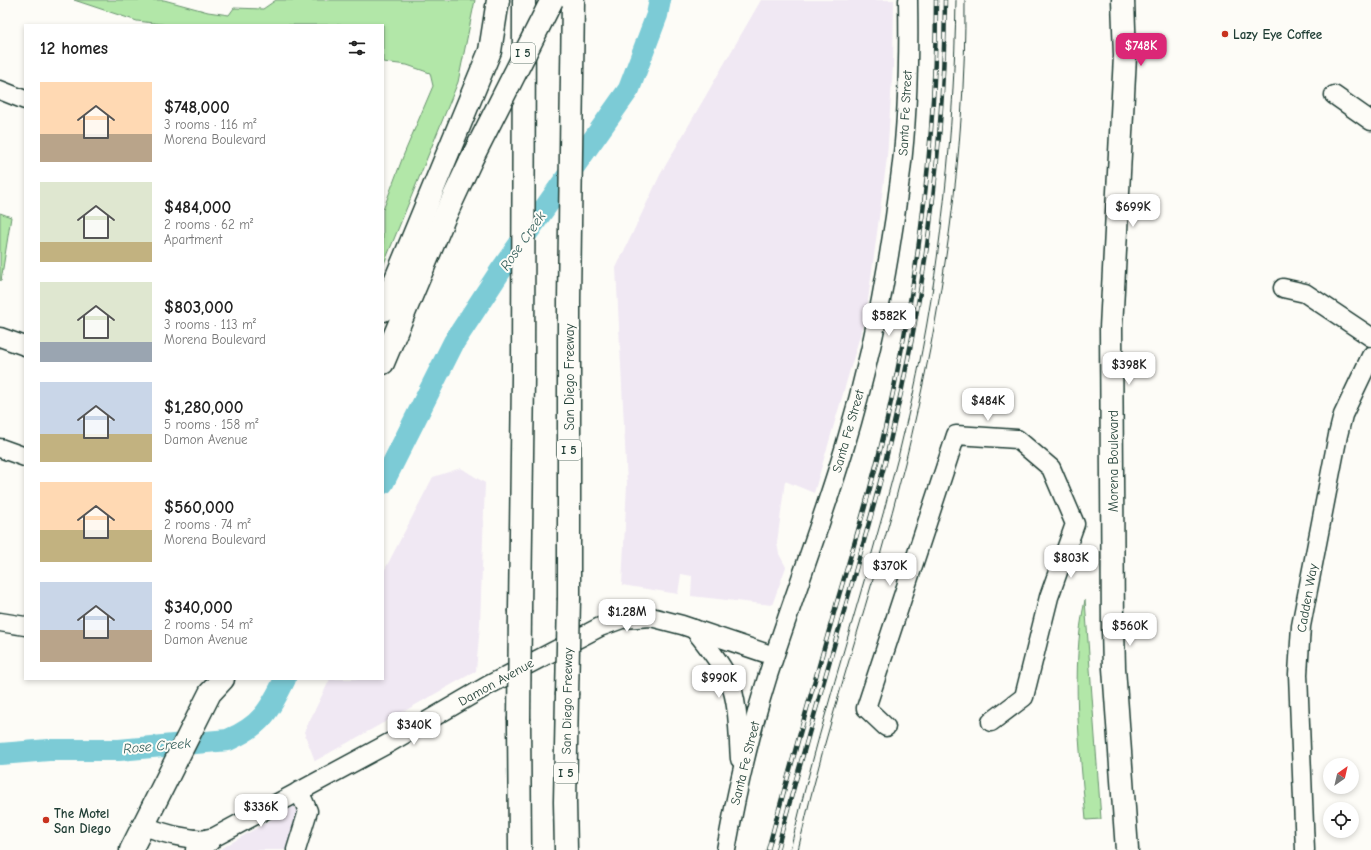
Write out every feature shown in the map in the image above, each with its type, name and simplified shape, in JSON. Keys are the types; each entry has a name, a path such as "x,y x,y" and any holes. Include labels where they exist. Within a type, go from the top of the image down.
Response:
{"main road":[{"path":"384,308 490,51 498,0"},
{"name":"I 5","path":"520,850 519,720 523,377 524,0"},
{"path":"384,361 444,218 552,0"},
{"name":"San Diego Freeway","path":"566,850 565,802 569,598 571,24 573,0"},
{"name":"Morena Boulevard","path":"1123,0 1125,56 1112,328 1112,614 1115,683 1127,850"},
{"path":"131,850 213,684"}],"street":[{"name":"Santa Fe Street","path":"726,850 741,768 774,656 807,563 845,446 870,352 879,310 901,171 906,115 908,0"},
{"path":"0,90 24,100"},
{"path":"1334,95 1371,120"},
{"path":"1283,288 1305,293 1371,337"},
{"path":"0,337 24,346"},
{"name":"Cadden Way","path":"1305,850 1298,674 1301,626 1343,415 1371,356"},
{"path":"886,727 866,708 956,435 1017,439 1051,468 1075,524 1049,597 1024,697 991,722"},
{"path":"0,448 24,457"},
{"name":"Damon Avenue","path":"147,818 161,833 203,845 299,791 391,742 487,686 600,627 622,619 651,617 694,629 774,656"},
{"path":"3,623 24,626"},
{"path":"694,629 716,658 729,681 734,699 741,768"},
{"path":"296,850 308,811 299,791"}],"shaded area":[{"path":"761,0 894,0 893,65 887,158 866,315 814,493 785,481 777,543 779,554 786,567 772,605 691,596 692,576 681,574 678,594 622,585 627,484 616,268 660,175"},
{"path":"461,468 485,483 480,625 476,671 315,761 304,732 330,680 384,680 384,571 433,477"},
{"path":"296,805 300,812 287,850 219,850"}],"green space":[{"path":"74,0 164,0 208,12 229,15 234,8 263,9 276,0 475,0 458,82 384,264 384,207 404,154 433,86 430,73 407,65 384,62 384,24 161,24 137,21"},
{"path":"0,213 11,217 1,281 0,280"},
{"path":"1085,600 1101,819 1086,820 1079,738 1077,681 1080,626"}],"waterway":[{"name":"Rose Creek","path":"384,481 454,342 501,270 629,89 657,15 660,0"},
{"name":"Rose Creek","path":"0,754 49,750 119,750 228,740 239,735 257,723 269,708 284,680"}],"tram line":[{"path":"790,850 819,737 884,512 912,399 922,350 938,251 949,151 955,50 956,0"},
{"path":"798,850 822,752 879,559 905,463 930,349 941,291 956,175 964,58 965,0"}],"railway":[{"path":"768,850 793,757 869,494 896,376 915,269 928,162 933,108 936,0"},
{"path":"777,850 876,497 914,329 923,275 936,165 941,110 945,0"}],"place":[{"name":"Lazy Eye Coffee","path":"1225,34"},
{"name":"The Motel San Diego","path":"46,820"}]}
